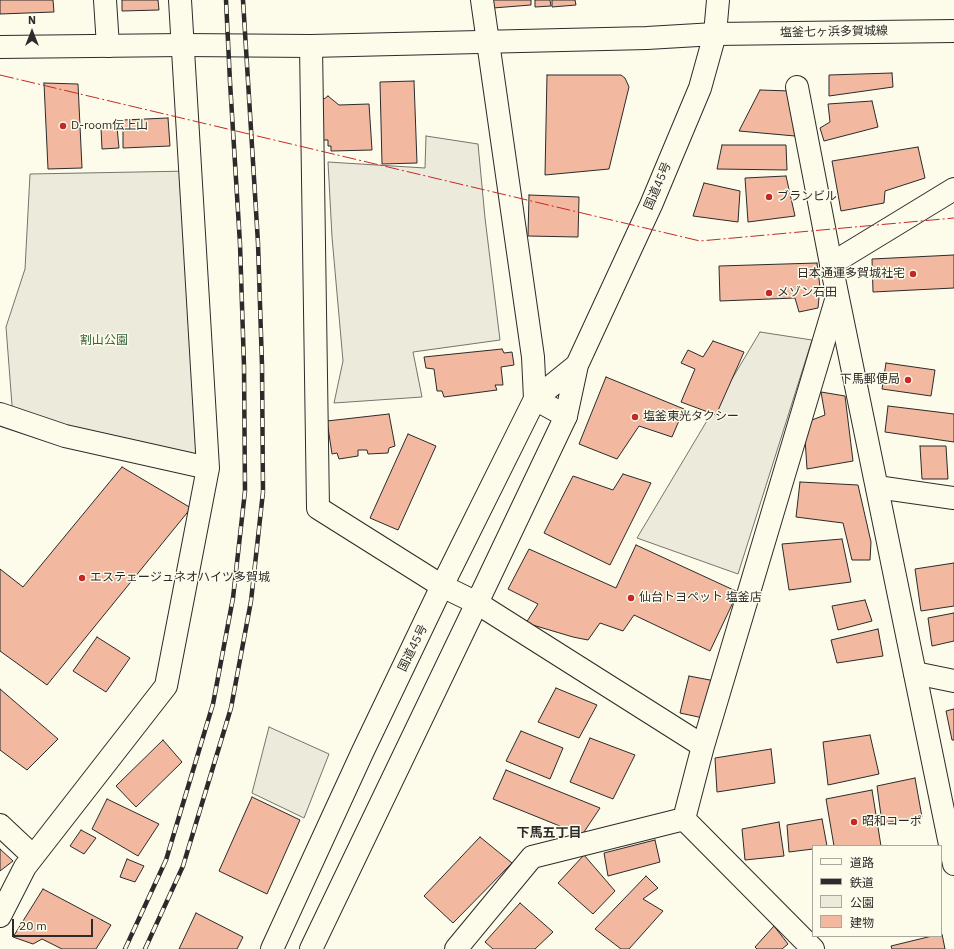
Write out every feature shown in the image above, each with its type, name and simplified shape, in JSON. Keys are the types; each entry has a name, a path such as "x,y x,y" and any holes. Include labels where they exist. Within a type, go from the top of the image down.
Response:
{"main road":[{"path":"105,0 108,46"},
{"path":"0,916 25,867 166,686 208,468 180,0"},
{"path":"482,0 533,357 534,399 566,416"},
{"name":"国道45号","path":"311,949 566,416 577,365 657,190 700,88 715,34 718,0"},
{"name":"塩釜七ヶ浜多賀城線","path":"0,47 183,45 311,46 647,38 715,34 954,31"},
{"path":"311,46 318,508 442,586 477,603 703,746"},
{"path":"797,87 837,296 954,864"},
{"path":"831,264 954,189"},
{"path":"684,819 703,746 837,296"},
{"name":"国道45号","path":"272,949 363,751 534,399 577,365"},
{"path":"0,414 65,436 208,468"},
{"path":"876,487 954,498"},
{"path":"915,673 954,681"},
{"path":"456,949 532,857 684,819"},
{"path":"684,819 813,949"},
{"path":"0,825 33,856"}],"green space":[{"name":"割山公園","path":"191,171 208,468 13,418 6,327 25,269 30,174"}],"shaded area":[{"path":"426,136 478,144 485,218 500,340 413,352 422,397 334,403 343,361 332,237 328,162 425,168"},
{"path":"760,332 812,340 738,574 637,538"},
{"path":"269,727 329,754 304,818 252,793"}],"building":[{"path":"0,0 53,0 54,12 0,14"},
{"path":"122,0 158,0 159,10 122,11"},
{"path":"492,0 531,0 531,5 493,8"},
{"path":"535,0 550,0 551,6 535,7"},
{"path":"552,0 575,0 576,5 552,7"},
{"path":"892,73 893,87 829,96 829,75"},
{"path":"547,75 621,75 625,78 629,87 609,169 545,175"},
{"path":"414,81 417,163 382,164 380,82"},
{"name":"D-room伝上山","path":"44,83 78,84 82,168 48,169"},
{"path":"760,90 791,91 795,136 739,131"},
{"path":"328,96 339,105 369,104 372,150 331,151 331,146 328,146 328,140 323,140 322,97 324,99"},
{"path":"872,101 878,127 824,141 820,128 830,122 828,104"},
{"path":"168,118 170,146 123,148 123,120"},
{"path":"117,127 119,148 102,149 101,128"},
{"path":"722,145 786,145 787,170 717,169"},
{"path":"918,147 925,178 885,191 884,203 841,211 832,161"},
{"name":"ブランビル","path":"786,176 795,216 748,222 745,178"},
{"path":"704,183 740,191 738,222 693,216"},
{"path":"529,195 579,197 578,237 528,236"},
{"name":"日本通運多賀城社宅","path":"954,255 954,288 873,292 872,259"},
{"name":"メゾン石田","path":"817,263 820,287 818,308 799,312 795,298 720,301 719,266"},
{"path":"713,341 744,352 716,415 681,402 695,369 681,363 688,350 703,357"},
{"path":"502,349 504,353 512,352 514,365 501,367 503,385 495,385 497,390 444,397 442,391 437,391 434,369 426,368 424,357"},
{"path":"886,363 935,370 931,396 882,389"},
{"name":"塩釜東光タクシー","path":"606,377 684,409 672,437 639,426 617,459 579,444"},
{"path":"821,392 845,396 853,461 807,469 804,423 825,415"},
{"path":"888,406 954,414 954,442 885,432"},
{"path":"389,414 395,446 389,448 388,453 368,454 367,450 358,450 358,456 339,459 337,453 332,454 327,421"},
{"path":"408,434 436,446 398,530 370,518"},
{"path":"920,446 946,446 948,479 922,479"},
{"name":"エステェージュネオハイツ多賀城","path":"122,467 191,508 47,685 0,651 0,569 23,587"},
{"path":"623,474 651,483 610,565 544,533 573,476 613,490"},
{"path":"800,482 858,485 871,542 870,560 852,560 843,523 796,517"},
{"path":"842,539 851,582 789,590 782,544"},
{"name":"仙台トヨペット 塩釜店","path":"636,545 738,592 710,651 634,615 623,631 600,623 588,640 526,623 538,604 508,589 529,549 616,588"},
{"path":"954,563 954,606 921,611 915,569"},
{"path":"865,600 872,621 838,630 832,606"},
{"path":"954,613 954,641 932,646 928,618"},
{"path":"878,629 883,656 837,663 831,640"},
{"path":"97,637 130,658 106,692 73,671"},
{"path":"689,676 715,681 703,718 680,713"},
{"path":"556,688 597,705 579,738 538,722"},
{"path":"0,689 58,739 27,770 0,750"},
{"path":"954,709 954,740 952,740 946,711"},
{"path":"521,731 563,748 550,779 506,761"},
{"path":"870,735 879,774 828,785 823,742"},
{"path":"590,738 635,755 613,799 570,782"},
{"path":"163,740 182,762 136,807 116,786"},
{"path":"771,749 775,783 717,792 715,758"},
{"path":"506,770 600,808 582,835 493,799"},
{"path":"915,778 922,817 882,823 877,786"},
{"name":"昭和コーポ","path":"872,790 881,845 834,845 826,799"},
{"path":"252,797 300,820 267,894 219,871"},
{"path":"107,799 159,824 138,856 92,829"},
{"path":"822,819 827,845 812,845 812,849 789,852 787,825"},
{"path":"779,822 784,856 745,860 742,829"},
{"path":"81,830 96,838 84,854 70,846"},
{"path":"480,837 512,863 453,923 424,896"},
{"path":"655,840 660,862 608,876 604,853"},
{"path":"0,849 13,861 0,871"},
{"path":"584,855 615,891 593,914 558,883"},
{"path":"127,859 144,866 135,882 120,877"},
{"path":"646,876 658,888 643,899 663,911 629,949 621,949 595,929"},
{"path":"43,889 111,925 96,949 62,949 42,939 33,944 13,937"},
{"path":"520,903 553,932 535,949 493,949 485,942"},
{"path":"196,913 243,937 237,949 179,949"},
{"path":"774,926 788,944 782,949 757,949 755,947"},
{"path":"942,934 945,949 892,949 891,946 928,937 942,937"}],"railway":[{"path":"125,949 166,860 213,704 233,598 245,491 244,366 240,244 226,0"},
{"path":"145,949 183,866 231,708 251,601 263,492 262,365 258,243 243,0"}],"power":[{"path":"0,75 700,241 954,218"}],"place":[{"name":"D-room伝上山","path":"63,126"},
{"name":"ブランビル","path":"769,197"},
{"name":"日本通運多賀城社宅","path":"913,274"},
{"name":"メゾン石田","path":"769,293"},
{"name":"下馬郵便局","path":"908,380"},
{"name":"塩釜東光タクシー","path":"635,417"},
{"name":"エステェージュネオハイツ多賀城","path":"82,578"},
{"name":"仙台トヨペット 塩釜店","path":"631,598"},
{"name":"昭和コーポ","path":"854,822"}],"district":[{"name":"下馬五丁目","path":"549,833"}]}
